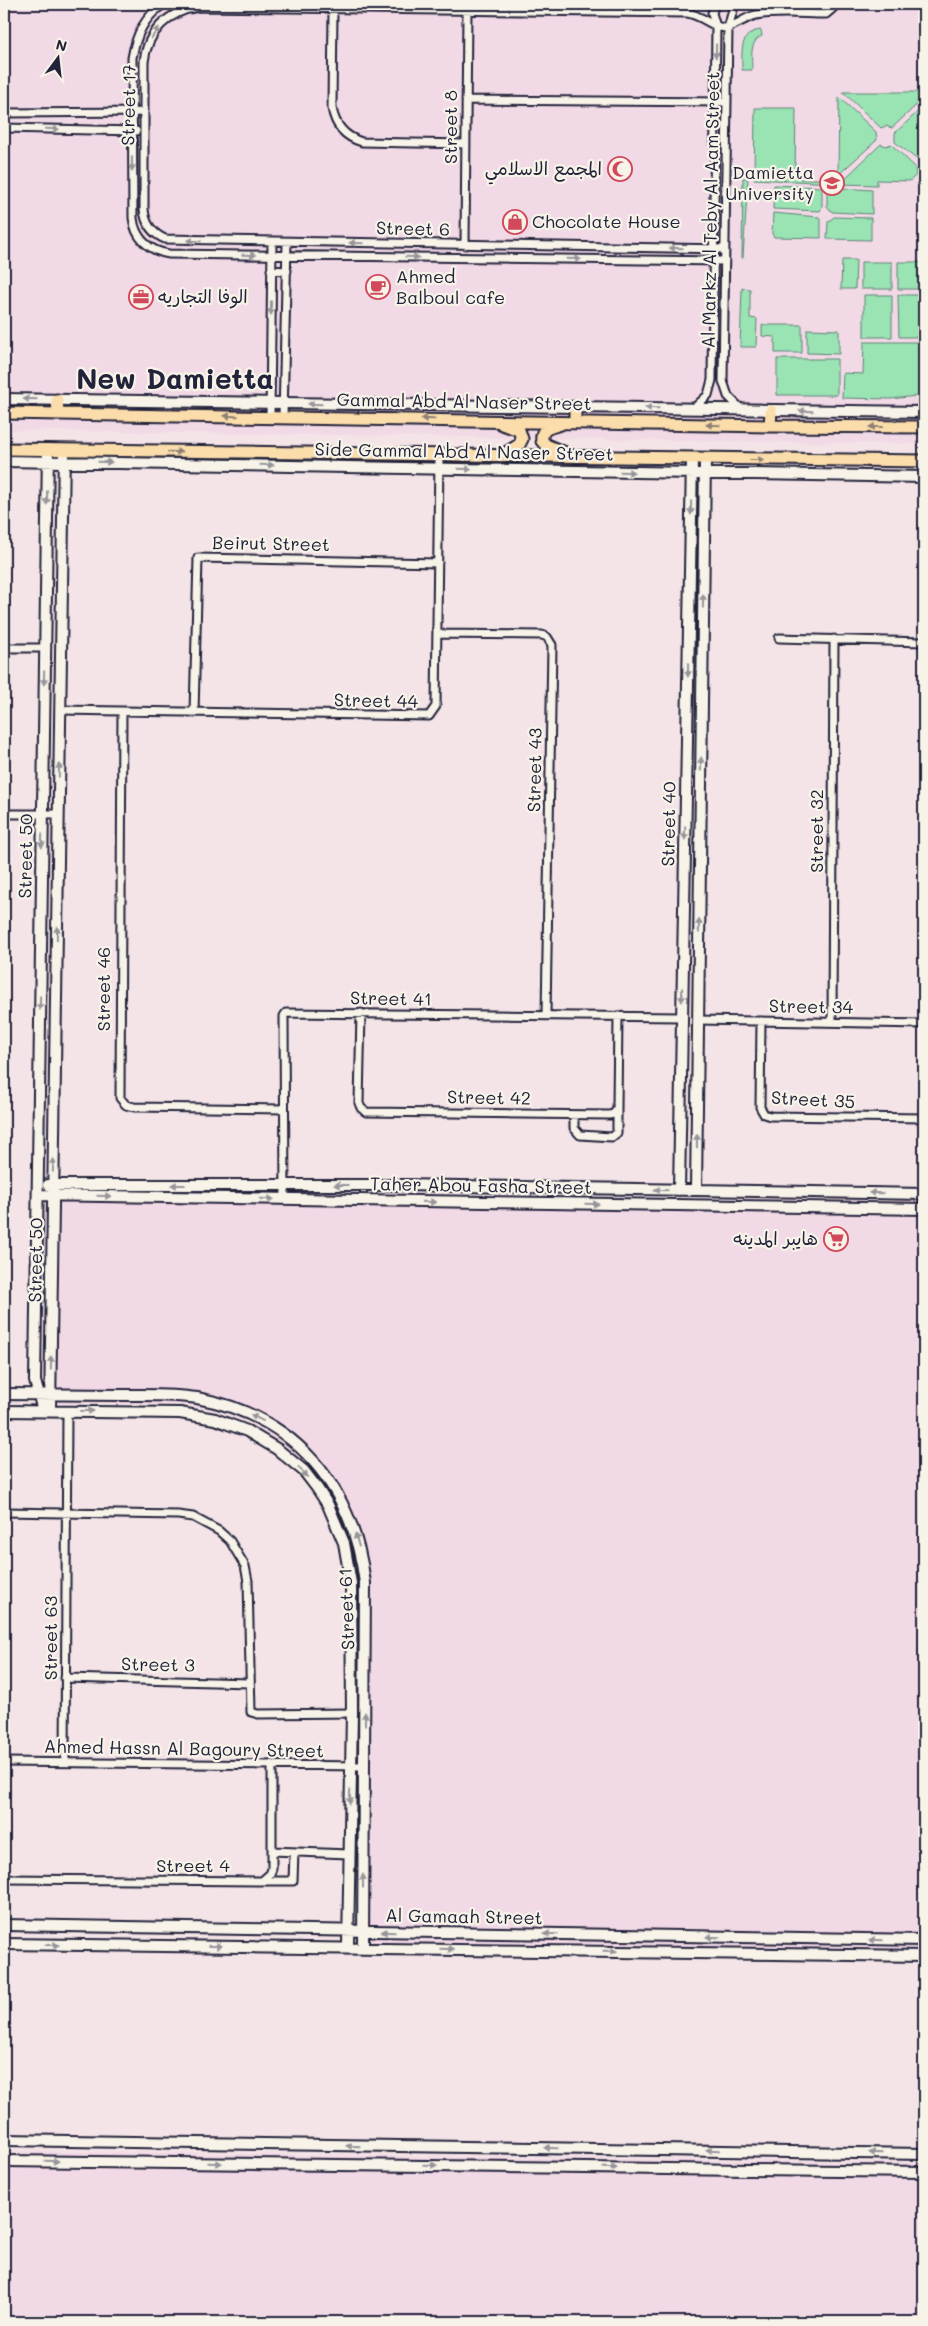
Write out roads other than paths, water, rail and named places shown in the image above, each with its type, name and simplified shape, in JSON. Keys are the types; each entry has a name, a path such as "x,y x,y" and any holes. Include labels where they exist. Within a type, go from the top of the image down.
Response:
{"main road":[{"path":"57,400 58,413"},
{"path":"575,407 571,422 544,430 541,438 546,445 575,457"},
{"path":"770,426 771,411"},
{"name":"Gammal Abd Al Naser Street","path":"4,413 924,427"},
{"path":"485,420 517,428 522,434 522,441 519,445 500,457"},
{"path":"4,449 48,455 439,456 924,461"}],"street":[{"name":"Street 17","path":"132,218 132,58 136,39 148,17 164,4"},
{"name":"Al Markz Al Teby Al Aam Street","path":"691,409 705,399 712,380 716,27 712,13 715,4"},
{"name":"Al Markz Al Teby Al Aam Street","path":"731,4 733,10 728,28 723,380 725,391 731,400 744,410"},
{"path":"716,27 728,28 744,18 761,14 826,14 834,8 832,4"},
{"name":"Street 17","path":"144,184 143,112 146,48 156,30 172,15 185,10 199,7 467,10 532,7 686,13 703,17 716,27"},
{"path":"333,9 332,108 335,120 341,130 350,138 362,142 466,144"},
{"name":"Street 8","path":"465,245 467,10"},
{"path":"466,100 727,102"},
{"path":"4,113 143,112"},
{"path":"4,128 144,131"},
{"name":"Street 6","path":"144,184 145,219 149,228 160,237 175,240 725,249"},
{"name":"Street 6","path":"132,218 140,238 148,246 163,253 725,261"},
{"path":"270,417 272,242"},
{"path":"283,417 287,242"},
{"path":"510,245 510,258"},
{"path":"271,270 286,271"},
{"path":"4,399 924,412"},
{"path":"4,461 48,455"},
{"name":"Street 50","path":"47,1411 38,1394 35,1381 48,455"},
{"name":"Street 50","path":"47,1411 50,1394 64,455"},
{"name":"Side Gammal Abd Al Naser Street","path":"64,455 439,468 924,477"},
{"name":"Street 44","path":"60,710 425,717 432,713 436,706 439,456"},
{"name":"Street 40","path":"679,1190 692,459"},
{"name":"Street 40","path":"696,1190 705,460"},
{"name":"Beirut Street","path":"194,713 198,558 438,563"},
{"name":"Street 43","path":"437,634 542,635 552,645 546,1015"},
{"path":"779,638 924,642"},
{"name":"Street 32","path":"832,1022 834,639"},
{"path":"4,648 45,648"},
{"name":"Street 46","path":"122,711 120,1098 126,1105 134,1107 284,1109"},
{"path":"4,814 59,814"},
{"name":"Street 41","path":"285,1199 285,1014 361,1013 682,1017"},
{"name":"Street 42","path":"361,1013 359,1103 363,1110 611,1115 617,1108"},
{"path":"574,1115 574,1128 580,1135 612,1137 617,1133 618,1016"},
{"name":"Street 34","path":"698,1020 924,1024"},
{"name":"Street 35","path":"761,1021 760,1107 764,1114 770,1116 924,1118"},
{"name":"Taher Abou Fasha Street","path":"38,1190 285,1185 924,1194"},
{"name":"Taher Abou Fasha Street","path":"53,1190 285,1199 924,1209"},
{"name":"Street 61","path":"4,1394 177,1396 196,1398 225,1405 252,1416 286,1435 319,1465 340,1498 352,1525 362,1560 365,1602 363,1947"},
{"name":"Street 61","path":"4,1411 180,1413 197,1415 231,1424 277,1448 304,1471 317,1488 331,1511 345,1550 352,1603 348,1947"},
{"name":"Street 63","path":"65,1762 67,1411"},
{"path":"4,1512 178,1515 200,1520 220,1531 239,1553 248,1581 250,1709 254,1713 352,1713"},
{"path":"352,1603 365,1602"},
{"name":"Street 3","path":"66,1678 250,1683"},
{"name":"Ahmed Hassn Al Bagoury Street","path":"4,1762 364,1766"},
{"path":"262,1881 270,1874 272,1869 272,1764"},
{"path":"272,1851 349,1854"},
{"name":"Street 4","path":"4,1879 293,1881 294,1852"},
{"name":"Al Gamaah Street","path":"4,1925 924,1940"},
{"path":"778,1938 778,1953"},
{"name":"Al Gamaah Street","path":"4,1944 363,1947 924,1956"},
{"path":"4,2140 924,2154"},
{"path":"382,2146 382,2164"},
{"path":"399,2165 400,2147"},
{"path":"4,2161 382,2164 924,2172"}],"place":[{"name":"المجمع الاسلامي","path":"620,169"},
{"name":"Damietta University","path":"832,183"},
{"name":"Chocolate House","path":"515,222"},
{"name":"Ahmed Balboul cafe","path":"378,287"},
{"name":"الوفا التجاريه","path":"141,297"},
{"name":"هايبر المدينه","path":"836,1239"}],"district":[{"name":"New Damietta","path":"175,379"}]}
